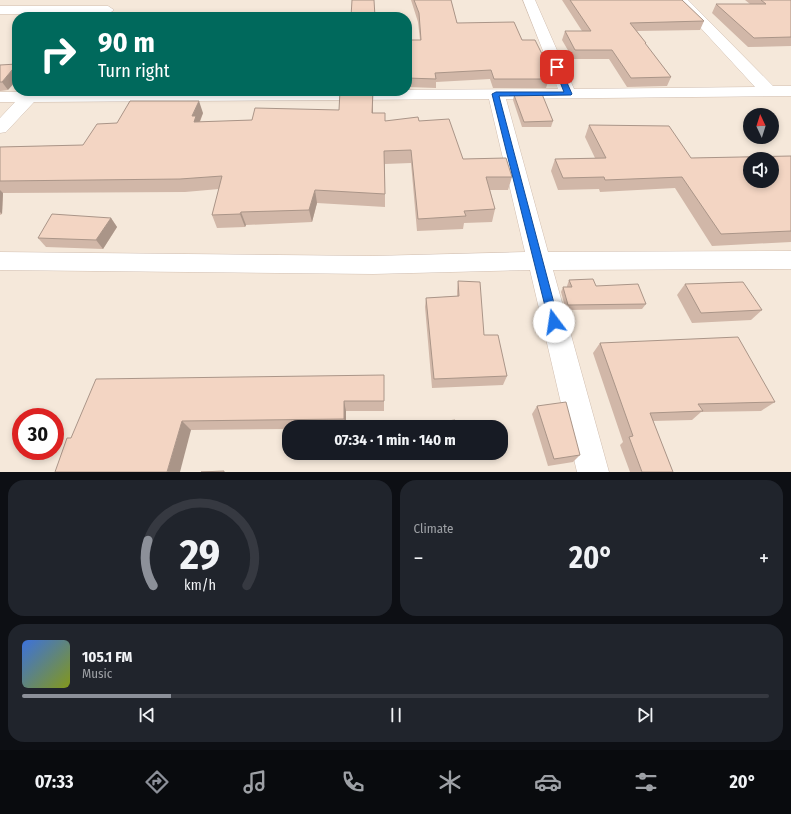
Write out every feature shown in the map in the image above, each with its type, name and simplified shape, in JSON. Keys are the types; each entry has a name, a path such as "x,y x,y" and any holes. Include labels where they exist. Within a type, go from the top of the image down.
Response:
{"street":[{"path":"529,0 568,94"},
{"path":"681,0 768,91"},
{"path":"0,10 109,9"},
{"path":"412,94 568,94 791,91"},
{"path":"496,94 593,472"},
{"path":"0,97 12,96"},
{"path":"0,128 31,96"},
{"path":"0,261 373,265 538,261 791,260"}],"shaded area":[{"path":"0,0 791,0 791,472 0,472"}],"building":[{"path":"352,0 374,0 375,12 351,12"},
{"path":"414,0 451,0 457,23 514,22 522,40 535,40 547,64 542,64 549,79 494,79 491,70 435,73 436,79 412,78 412,40 421,40 419,13"},
{"path":"570,0 682,0 704,21 630,23 671,77 631,78 612,50 575,50 565,31 591,31"},
{"path":"761,0 791,0 791,37 754,38 716,4 766,4"},
{"path":"12,64 12,70 2,82 0,82 0,65"},
{"path":"542,94 553,121 524,122 514,95"},
{"path":"340,96 373,96 372,113 385,113 385,121 418,117 419,121 449,119 463,159 506,158 512,177 486,177 495,209 464,211 466,216 418,219 411,150 384,151 385,194 315,190 309,210 241,212 240,214 212,215 222,176 180,179 0,181 0,147 83,145 97,124 117,123 130,101 199,101 192,116 196,116 194,122 252,120 255,108 339,110"},
{"path":"589,125 669,126 691,158 743,157 743,188 779,188 779,156 791,156 791,231 721,234 682,177 605,180 604,177 563,178 555,159 606,158"},
{"path":"52,214 111,218 96,240 38,238"},
{"path":"593,279 596,286 638,284 646,304 568,305 563,287 572,287 569,280"},
{"path":"458,281 480,282 484,335 498,335 507,376 434,379 426,298 459,296"},
{"path":"743,282 762,310 701,313 685,284"},
{"path":"738,337 775,402 698,404 703,411 650,413 673,472 642,472 629,437 633,436 600,343"},
{"path":"384,375 384,401 344,401 344,419 182,421 167,472 55,472 59,460 64,460 64,446 67,438 71,438 96,379"},
{"path":"566,402 580,455 554,459 537,406"},
{"path":"224,471 224,472 201,472"}],"route":[{"path":"554,322 496,94 568,94 557,67"}]}
